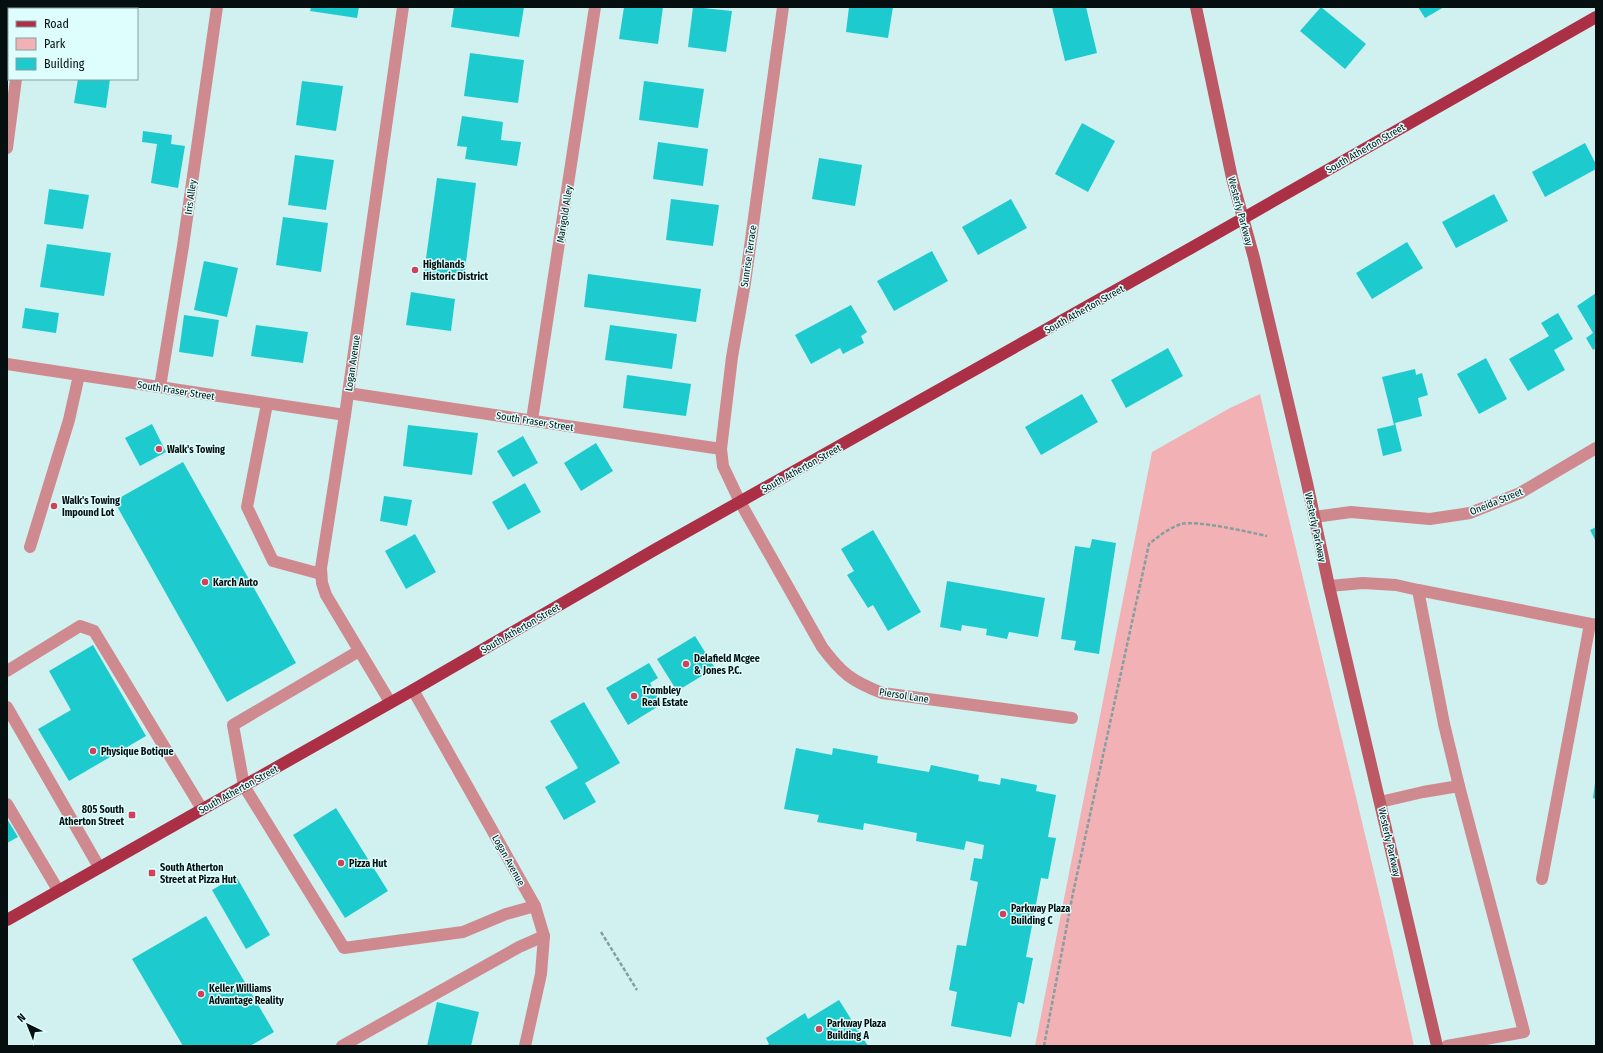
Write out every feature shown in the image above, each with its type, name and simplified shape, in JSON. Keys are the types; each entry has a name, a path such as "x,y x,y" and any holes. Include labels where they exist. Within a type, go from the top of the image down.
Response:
{"main road":[{"name":"Westerly Parkway","path":"1196,7 1232,178 1244,218 1437,1046"},
{"name":"South Atherton Street","path":"7,920 413,690 656,549 1244,218 1596,17"}],"street":[{"name":"Iris Alley","path":"160,387 183,246 217,7"},
{"name":"Logan Avenue","path":"390,702 326,596 322,583 321,568 345,415 403,7"},
{"name":"Marigold Alley","path":"532,420 595,7"},
{"name":"Sunrise Terrace","path":"740,502 723,466 721,449 732,357 745,283 783,7"},
{"path":"7,148 16,80"},
{"name":"South Fraser Street","path":"7,364 345,415"},
{"path":"30,547 69,420 79,375"},
{"name":"South Fraser Street","path":"348,393 721,449"},
{"path":"267,404 247,507 273,561 321,574"},
{"name":"Oneida Street","path":"1314,517 1351,512 1430,519 1470,513 1520,493 1596,448"},
{"name":"Piersol Lane","path":"740,502 822,647 836,666 861,685 882,693 1072,718"},
{"path":"1329,586 1374,583 1418,590 1593,624 1542,879"},
{"path":"1418,590 1444,724 1524,1032 1447,1046"},
{"path":"7,671 80,626 94,631 202,809"},
{"path":"359,651 233,725 244,786 344,948 463,932 506,914 535,906"},
{"name":"Logan Avenue","path":"413,690 535,906 544,936 541,974 525,1046"},
{"path":"7,708 99,868"},
{"path":"1380,802 1459,786"},
{"path":"7,804 58,890"},
{"path":"342,1046 519,947 544,936"}],"path":[{"path":"1044,1046 1075,885 1149,544 1174,527 1188,523 1230,528 1267,536"},
{"path":"601,932 637,990"}],"green space":[{"path":"1260,394 1377,883 1414,1046 1035,1046 1152,452 1230,408"}],"building":[{"path":"79,7 115,7 115,8"},
{"path":"311,7 359,7 357,18 310,11"},
{"path":"454,7 524,7 519,37 451,27"},
{"path":"624,7 663,7 658,44 619,39"},
{"path":"693,7 732,11 726,52 688,47"},
{"path":"849,7 893,7 888,38 846,32"},
{"path":"1052,7 1086,7 1097,53 1065,61"},
{"path":"1321,7 1366,44 1345,69 1300,31"},
{"path":"1418,7 1444,7 1425,18"},
{"path":"470,53 524,60 518,103 464,96"},
{"path":"78,80 110,80 106,108 74,103"},
{"path":"302,81 343,86 336,131 296,125"},
{"path":"644,81 704,89 698,128 639,120"},
{"path":"462,116 503,122 501,140 521,142 517,166 465,159 467,147 457,146"},
{"path":"1082,123 1115,141 1088,192 1055,174"},
{"path":"143,131 172,135 171,144 185,146 178,188 151,183 157,144 142,142"},
{"path":"658,142 708,149 703,186 653,179"},
{"path":"1585,143 1596,164 1596,169 1545,197 1532,172"},
{"path":"295,155 334,160 326,210 288,205"},
{"path":"819,158 862,165 855,206 812,199"},
{"path":"437,178 476,183 464,278 424,273"},
{"path":"49,189 89,195 83,229 44,224"},
{"path":"1494,194 1508,221 1456,248 1442,222"},
{"path":"671,199 719,205 713,246 666,240"},
{"path":"1011,199 1027,228 978,255 962,227"},
{"path":"283,217 328,223 321,272 276,265"},
{"path":"1407,242 1423,268 1372,299 1356,273"},
{"path":"47,244 111,253 104,296 40,287"},
{"path":"932,251 948,281 894,311 877,281"},
{"path":"204,261 238,268 227,317 194,310"},
{"path":"588,274 701,289 696,322 584,307"},
{"path":"411,292 455,299 451,331 406,325"},
{"path":"1596,293 1596,348 1593,350 1586,338 1593,333 1577,306"},
{"path":"851,305 867,332 861,336 864,343 843,354 840,348 811,364 795,335"},
{"path":"25,308 59,313 56,333 22,328"},
{"path":"1558,313 1573,339 1554,350 1565,370 1528,391 1509,359 1549,336 1541,323"},
{"path":"184,315 219,320 213,357 179,352"},
{"path":"256,325 308,332 303,363 251,356"},
{"path":"610,325 677,334 672,369 605,360"},
{"path":"1168,348 1183,376 1126,408 1111,380"},
{"path":"1486,358 1507,399 1479,414 1457,374"},
{"path":"1415,369 1416,375 1422,373 1428,395 1418,398 1422,416 1395,423 1402,451 1383,456 1377,429 1394,425 1382,377"},
{"path":"627,375 691,384 686,416 623,408"},
{"path":"1082,394 1098,422 1041,455 1025,427"},
{"path":"152,424 166,452 140,466 125,438"},
{"path":"408,425 478,433 472,475 403,466"},
{"path":"523,436 538,463 513,477 497,451"},
{"path":"596,443 613,471 581,491 564,463"},
{"name":"Karch Auto","path":"183,462 296,663 227,702 114,501"},
{"path":"525,483 541,512 508,530 492,502"},
{"path":"384,496 412,500 407,526 380,521"},
{"path":"1596,527 1596,542 1590,530"},
{"path":"873,530 921,612 888,631 873,605 868,608 847,575 854,571 841,549"},
{"path":"415,534 436,572 406,589 385,551"},
{"path":"1092,539 1116,543 1099,654 1074,650 1076,641 1061,639 1075,546 1090,548"},
{"path":"947,581 1045,598 1038,637 1009,632 1007,639 986,635 987,629 962,625 961,631 940,627"},
{"name":"Delafield Mcgee & Jones P.C.","path":"695,636 715,668 677,691 657,659"},
{"path":"93,645 146,736 69,781 38,729 71,710 49,671"},
{"name":"Trombley Real Estate","path":"649,663 658,678 650,683 662,704 628,725 606,688"},
{"path":"584,702 620,763 585,783 596,802 564,820 545,787 578,768 550,721"},
{"name":"Parkway Plaza Building C","path":"796,748 832,755 833,748 878,756 877,763 929,772 931,765 979,775 978,781 1000,785 1001,778 1037,785 1036,791 1056,795 1048,837 1056,838 1048,879 1041,878 1026,957 1033,958 1024,1004 1018,1002 1011,1037 951,1026 957,992 949,990 957,945 966,946 978,882 970,880 974,858 982,859 984,845 966,841 964,850 916,841 917,833 864,823 863,830 817,822 819,815 784,809"},
{"path":"1596,783 1596,799 1593,798"},
{"name":"Pizza Hut","path":"336,808 388,891 345,918 293,835"},
{"path":"7,819 18,837 7,843"},
{"path":"236,876 270,935 246,949 212,890"},
{"path":"206,916 274,1032 250,1046 183,1046 132,959"},
{"name":"Parkway Plaza Building A","path":"839,1000 868,1046 766,1046 769,1044 766,1038 805,1013 808,1019"},
{"path":"437,1002 479,1012 471,1046 427,1046"}],"place":[{"name":"Highlands Historic District","path":"415,270"},
{"name":"Walk's Towing","path":"159,449"},
{"name":"Walk's Towing Impound Lot","path":"54,506"},
{"name":"Karch Auto","path":"205,582"},
{"name":"Delafield Mcgee & Jones P.C.","path":"686,664"},
{"name":"Trombley Real Estate","path":"634,696"},
{"name":"Physique Botique","path":"93,751"},
{"name":"805 South Atherton Street","path":"132,815"},
{"name":"Pizza Hut","path":"341,863"},
{"name":"South Atherton Street at Pizza Hut","path":"152,873"},
{"name":"Parkway Plaza Building C","path":"1003,914"},
{"name":"Keller Williams Advantage Reality","path":"201,994"},
{"name":"Parkway Plaza Building A","path":"819,1029"}]}
